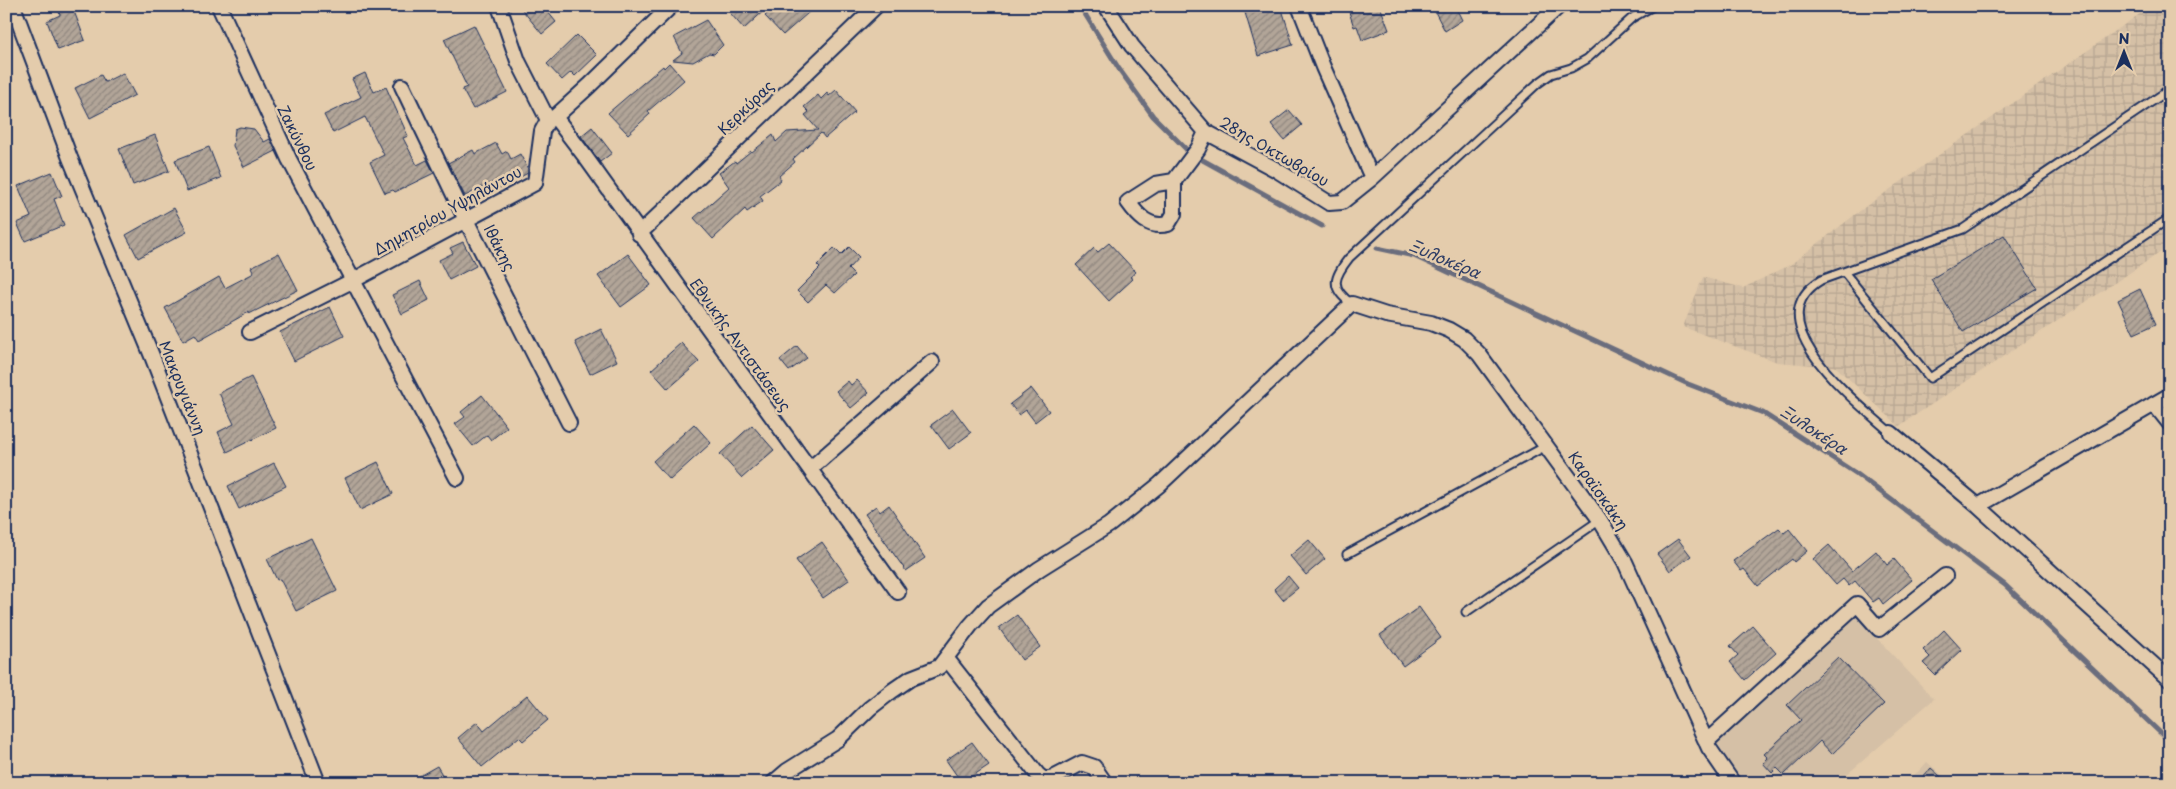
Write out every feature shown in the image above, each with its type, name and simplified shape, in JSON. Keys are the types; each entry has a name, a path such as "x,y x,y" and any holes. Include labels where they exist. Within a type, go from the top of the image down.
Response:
{"street":[{"name":"Μακρυγιάννη","path":"13,6 70,158 160,375 318,783"},
{"name":"Ζακύνθου","path":"219,6 289,159 457,478"},
{"name":"Εθνικής Αντιστάσεως","path":"499,6 518,61 551,119 584,155 898,592"},
{"name":"Δημητρίου Υψηλάντου","path":"250,332 352,281 534,183 542,131 551,119 602,74 671,6"},
{"name":"Κερκύρας","path":"639,234 876,6"},
{"name":"28ης Οκτωβρίου","path":"1106,6 1132,46 1206,132 1275,168 1324,200 1336,203 1349,198 1372,178"},
{"path":"1299,6 1323,67 1372,178 1559,6"},
{"name":"Ιθάκης","path":"402,86 466,220 569,423"},
{"path":"1174,181 1189,164 1206,132"},
{"path":"773,783 787,771 838,739 870,708 892,691 911,678 939,667 947,659 970,626 988,606 1026,577 1109,524 1159,485 1352,304"},
{"name":"Καραϊσκάκη","path":"1352,304 1386,315 1431,323 1449,330 1464,340 1479,354 1600,520 1634,579 1706,742 1716,760 1733,783"},
{"path":"810,469 932,362"},
{"path":"1978,506 2170,395"},
{"path":"2154,404 2170,424"},
{"path":"1891,432 1978,506 2170,680"},
{"path":"1706,742 1857,604 1879,629 1945,576"},
{"path":"947,659 1044,781 1054,778 1082,763 1094,767 1105,783"}],"lane":[{"path":"1352,304 1341,296 1335,284 1338,272 1349,258 1537,84 1551,74 1571,68 1587,59 1632,18 1653,6"},
{"path":"1891,432 1836,382 1810,352 1802,335 1799,314 1802,301 1807,292 1821,280 1963,229 2163,94 2170,87"},
{"path":"2163,94 2170,105"},
{"path":"1844,272 1930,378 2170,218"},
{"path":"1347,554 1546,446"},
{"path":"1466,612 1600,520"}],"shaded area":[{"path":"2151,6 2170,6 2170,246 1899,426 1836,367 1777,362 1683,327 1703,277 1743,288 1790,265 1865,207"},
{"path":"1855,615 1934,699 1837,783 1744,783 1717,743"},
{"path":"1927,762 1951,783 1900,783 1918,772"}],"building":[{"path":"57,6 72,6 85,40 58,50 47,21 60,15"},
{"path":"519,6 543,6 556,22 542,34"},
{"path":"724,6 769,6 744,29"},
{"path":"776,6 816,6 783,35 765,16"},
{"path":"1243,6 1281,6 1293,45 1258,56"},
{"path":"1347,6 1380,6 1389,30 1362,40 1357,26 1354,27"},
{"path":"1432,6 1455,6 1462,20 1445,31"},
{"path":"706,20 723,45 714,54 709,53 693,62 673,60 682,53 674,37"},
{"path":"474,25 507,92 473,109 462,89 467,87 444,39"},
{"path":"577,35 597,55 575,76 571,72 562,80 547,64"},
{"path":"669,63 684,80 648,111 650,114 628,134 608,113"},
{"path":"123,73 135,95 90,118 75,88 101,75 105,82"},
{"path":"365,73 374,92 386,87 408,136 403,138 417,165 427,160 434,173 395,192 393,190 385,193 370,162 384,155 365,117 333,133 324,115 361,97 352,79"},
{"path":"836,90 855,112 825,138 821,133 793,159 795,162 779,176 781,180 760,196 763,201 747,212 745,209 713,239 694,218 729,187 719,173 735,161 736,163 752,152 773,135 776,142 787,132 818,130 805,115 809,112 804,107 818,95 821,99 827,93 829,96"},
{"path":"1289,110 1302,125 1284,140 1271,124"},
{"path":"240,127 254,129 264,142 270,139 276,151 244,167 233,146 235,129"},
{"path":"592,127 612,153 600,162 581,136"},
{"path":"155,135 169,171 133,185 119,149"},
{"path":"496,143 502,154 507,151 511,159 520,154 528,169 528,173 499,188 495,181 465,196 448,163 473,150 475,154"},
{"path":"209,147 221,178 187,191 175,160"},
{"path":"52,172 62,196 54,199 64,225 25,241 17,223 31,217 18,186"},
{"path":"174,208 187,232 138,258 126,235"},
{"path":"2004,235 2037,288 1963,332 1931,279"},
{"path":"463,242 476,266 449,280 439,260 453,253 450,248"},
{"path":"1109,243 1136,272 1130,277 1133,279 1109,301 1076,265 1094,248 1098,252"},
{"path":"849,247 859,257 848,269 854,275 835,293 826,285 808,302 797,291 820,268 817,265 834,248 841,255"},
{"path":"279,253 298,290 249,314 249,312 199,340 195,334 183,341 165,308 219,277 225,288 254,273 251,267"},
{"path":"628,254 651,285 621,307 598,276"},
{"path":"420,281 429,300 402,314 392,295"},
{"path":"2140,289 2156,324 2134,334 2118,300"},
{"path":"330,307 344,336 294,361 280,332"},
{"path":"601,329 617,361 590,374 575,342"},
{"path":"681,343 699,362 668,389 651,370"},
{"path":"797,346 807,358 789,371 780,360"},
{"path":"251,377 276,428 227,452 218,432 234,424 219,393"},
{"path":"857,380 869,393 851,408 836,391 848,381 851,385"},
{"path":"1031,388 1049,411 1035,422 1026,410 1019,415 1010,404"},
{"path":"482,395 507,427 491,440 487,435 473,446 455,424 465,417 461,412"},
{"path":"953,409 971,433 949,449 931,425"},
{"path":"694,424 711,443 670,480 653,461"},
{"path":"752,425 774,450 742,478 720,454"},
{"path":"378,462 393,494 360,510 345,478"},
{"path":"274,463 286,486 239,509 228,486"},
{"path":"889,505 925,558 906,571 865,514 876,506 880,512"},
{"path":"1779,528 1784,533 1789,529 1807,551 1794,562 1792,559 1758,586 1744,569 1741,571 1733,561"},
{"path":"311,538 337,591 296,611 280,579 277,580 267,559"},
{"path":"1678,539 1691,556 1670,571 1657,554"},
{"path":"1309,540 1325,559 1306,575 1290,556"},
{"path":"822,542 849,580 823,598 796,560"},
{"path":"1829,545 1852,571 1876,551 1887,565 1894,559 1912,580 1883,604 1879,598 1873,602 1855,581 1849,586 1843,579 1836,585 1813,559"},
{"path":"1288,576 1298,588 1283,600 1274,589"},
{"path":"1419,607 1441,638 1403,666 1380,635"},
{"path":"1017,615 1040,647 1022,660 999,628"},
{"path":"1753,626 1776,653 1745,680 1730,662 1738,655 1730,646"},
{"path":"1944,630 1962,650 1935,675 1923,663 1930,657 1923,650"},
{"path":"1838,657 1884,704 1832,754 1820,741 1784,775 1777,768 1772,773 1763,763 1768,758 1764,754 1801,720 1787,705"},
{"path":"527,695 548,720 523,741 519,737 482,767 458,738 477,722 484,731"},
{"path":"972,742 989,765 962,783 946,760"},
{"path":"437,766 447,783 407,783"},
{"path":"1931,768 1948,783 1917,783"}],"waterway":[{"name":"Ξυλοκέρα","path":"1080,6 1119,69 1153,116 1190,153 1322,226"},
{"name":"Ξυλοκέρα","path":"1377,248 1414,256 1688,384 1763,413 1857,474 2005,585 2170,742"}]}
